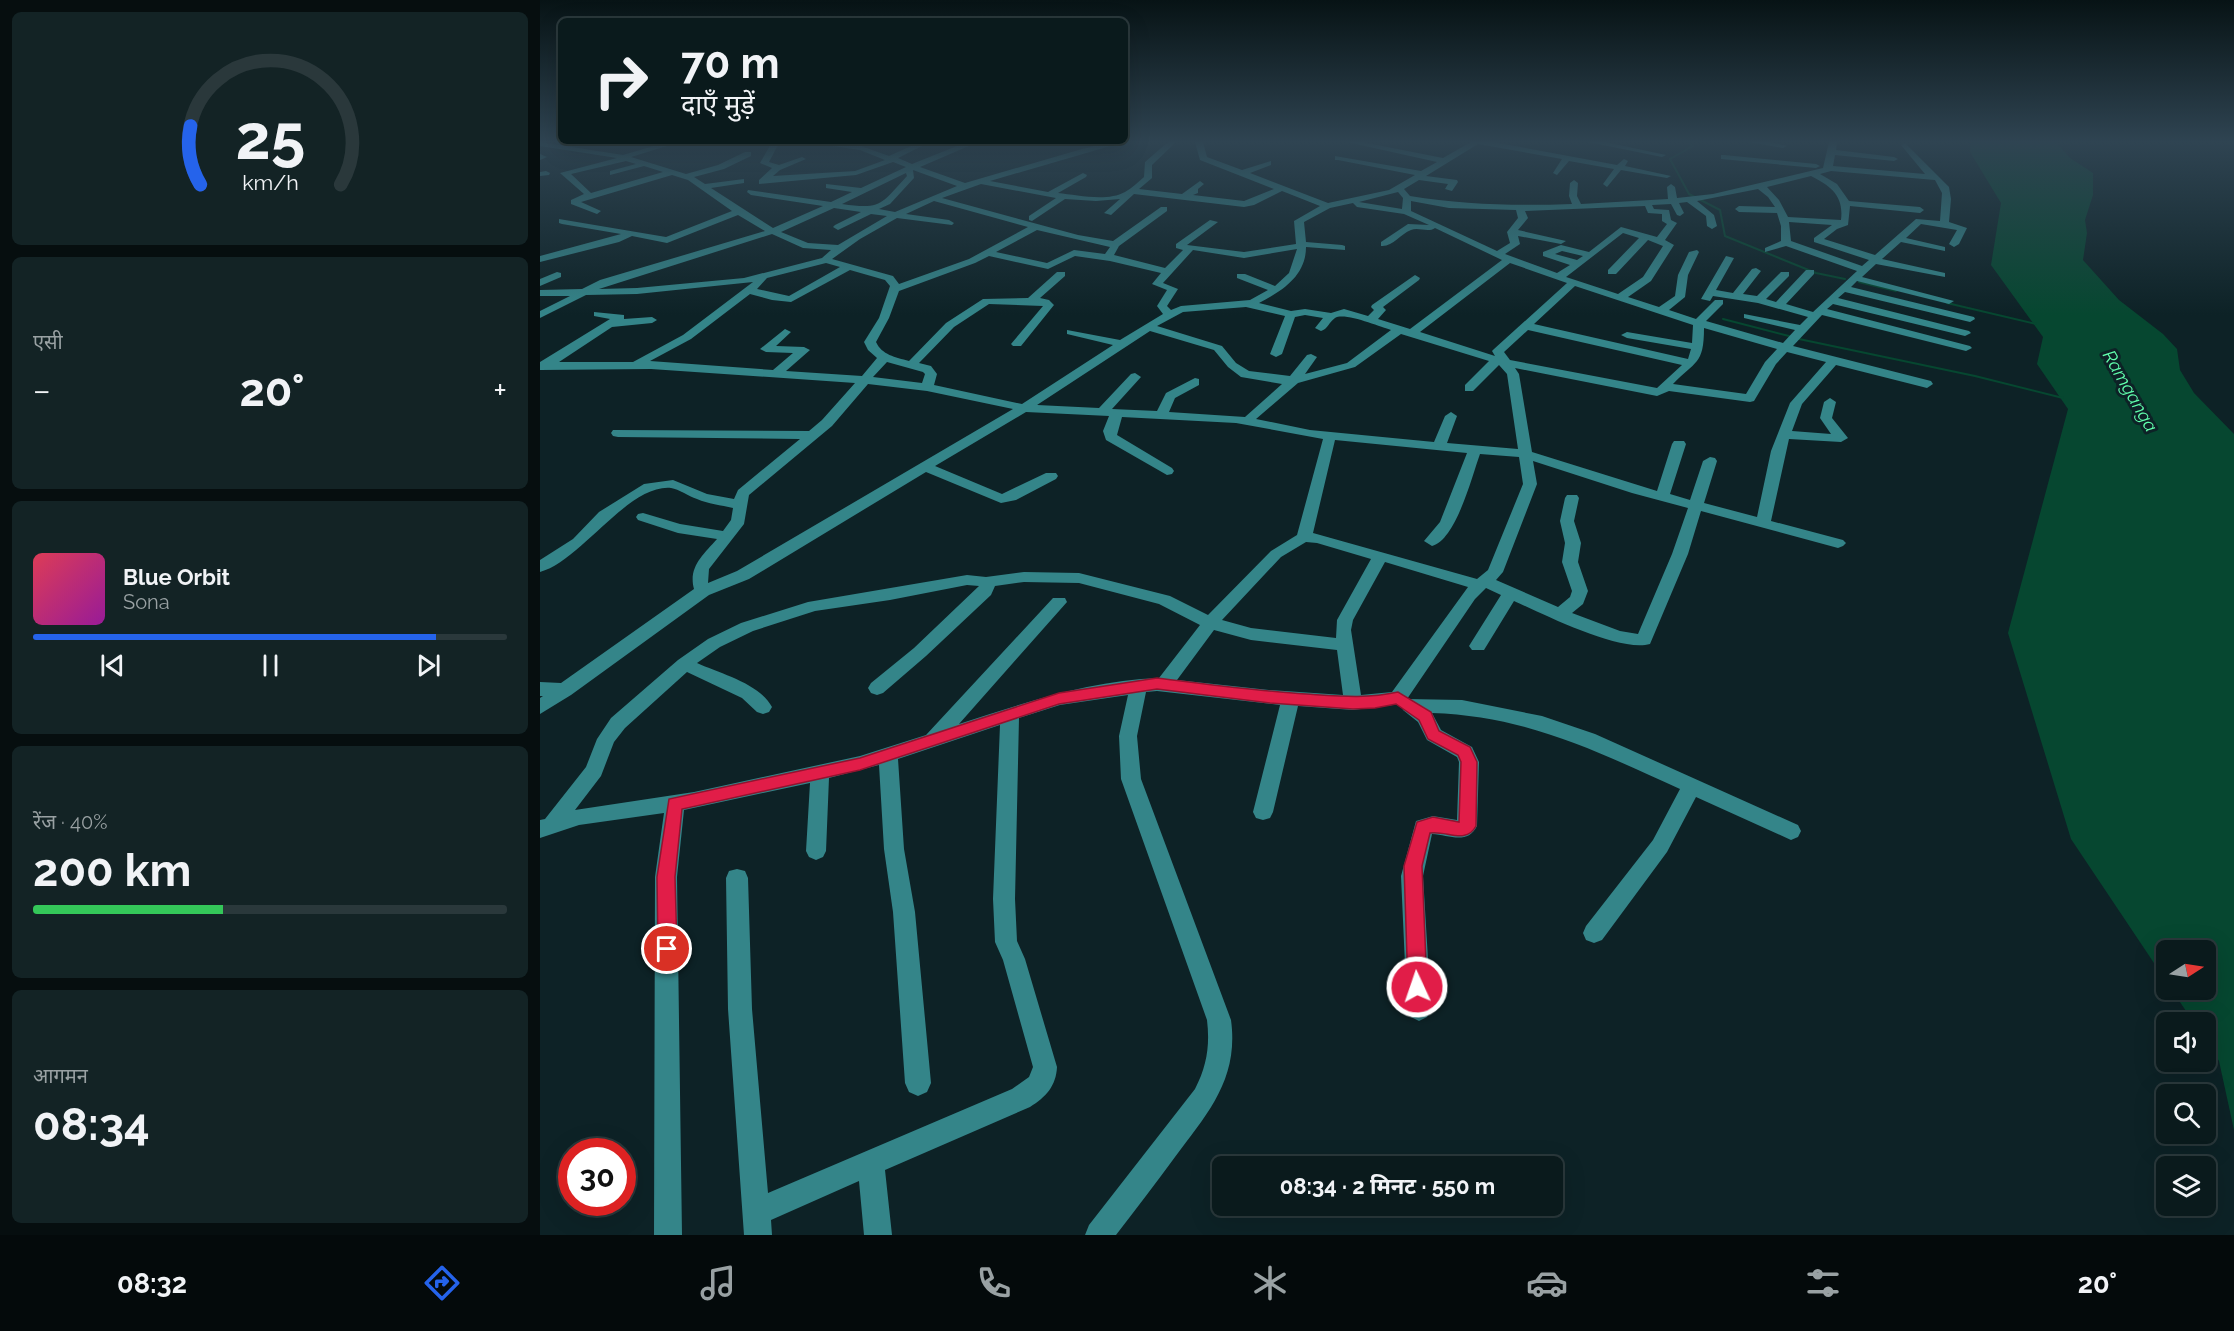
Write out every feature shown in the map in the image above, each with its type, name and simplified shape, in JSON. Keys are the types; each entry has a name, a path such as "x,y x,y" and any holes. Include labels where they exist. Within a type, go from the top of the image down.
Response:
{"street":[{"path":"580,200 574,202 597,211"},
{"path":"735,200 741,202 834,204 949,223"},
{"path":"562,221 669,240 743,200"},
{"path":"540,315 604,282 772,231 843,200"},
{"path":"838,227 872,211 889,200"},
{"path":"827,260 838,248 897,215 934,200"},
{"path":"939,200 1034,222 1077,238 1114,245"},
{"path":"894,289 988,254 1034,222 1060,200"},
{"path":"1108,213 1124,200"},
{"path":"1199,200 1248,204 1257,200"},
{"path":"1309,200 1327,206"},
{"path":"1248,304 1276,290 1294,274 1301,245 1299,221 1327,206 1357,200"},
{"path":"1404,200 1406,212"},
{"path":"1428,200 1449,205 1520,208 1578,207 1681,200"},
{"path":"1575,200 1578,207"},
{"path":"1673,200 1680,213"},
{"path":"1695,200 1710,215 1712,226"},
{"path":"1774,200 1782,215 1786,243"},
{"path":"1739,209 1845,223 1847,213 1843,200"},
{"path":"1944,224 1947,200"},
{"path":"741,202 772,231 806,246 838,248"},
{"path":"1346,202 1406,212 1497,255 1566,280 1699,322 1833,362 1927,384"},
{"path":"1649,203 1650,211 1665,212 1667,221 1671,223 1660,240"},
{"path":"1845,203 1920,210"},
{"path":"1512,232 1523,221 1520,208"},
{"path":"1110,258 1109,255 1115,248 1114,245 1164,209"},
{"path":"1665,387 1750,398 1771,362 1784,348 1843,288 1919,221 1962,228 1954,244"},
{"path":"1213,222 1179,246 1244,255 1301,245 1342,248"},
{"path":"1841,223 1843,228 1834,227 1817,240 1876,260 1941,275"},
{"path":"1384,244 1413,225 1450,231"},
{"path":"1404,701 1469,595 1495,572 1530,484 1514,374 1502,361 1498,351 1526,326 1578,264 1621,230 1660,240 1669,245 1647,279 1620,297"},
{"path":"1512,232 1561,241"},
{"path":"1497,255 1515,244 1512,232"},
{"path":"540,259 616,240 631,234"},
{"path":"1612,272 1646,236"},
{"path":"1899,239 1942,249"},
{"path":"1768,250 1786,243 1865,270"},
{"path":"1169,315 1162,308 1173,289 1157,284 1166,271 1190,248"},
{"path":"1578,264 1546,254 1561,248 1591,255"},
{"path":"1662,310 1680,297 1683,275 1694,252"},
{"path":"988,254 1048,266 1074,253 1110,258 1166,271"},
{"path":"1686,317 1697,309 1710,292 1729,258"},
{"path":"1148,327 1218,348 1232,365 1245,374 1280,381 1294,380 1351,365 1404,332 1509,259"},
{"path":"540,293 632,292 744,281 827,260 888,278 896,286 884,318 870,342 872,348 884,358 927,369 931,374 927,387"},
{"path":"542,366 620,317 598,314 632,292 693,262"},
{"path":"748,290 791,299 850,266"},
{"path":"1736,296 1756,271"},
{"path":"1779,305 1810,272"},
{"path":"1031,302 1061,274"},
{"path":"1759,300 1785,274"},
{"path":"540,283 557,275"},
{"path":"633,366 687,337 768,275"},
{"path":"1241,276 1276,290"},
{"path":"1369,321 1381,310 1376,307 1415,278"},
{"path":"1855,278 1949,301"},
{"path":"1843,288 1970,319"},
{"path":"1710,292 1759,300 1966,348"},
{"path":"1831,300 1965,333"},
{"path":"912,364 950,325 987,301 1045,302 1049,305 1017,344"},
{"path":"540,707 703,591 743,575 1024,408 1148,327 1181,309 1248,304 1291,314 1305,312 1331,316 1344,312 1502,361 1652,392 1663,391 1669,380 1690,363 1698,347 1699,322 1719,302"},
{"path":"1276,354 1291,314"},
{"path":"1321,328 1331,316"},
{"path":"1748,316 1803,329"},
{"path":"610,324 651,320"},
{"path":"1526,326 1690,363"},
{"path":"775,374 804,350 766,349 785,332"},
{"path":"1071,332 1122,344"},
{"path":"1628,335 1698,347"},
{"path":"1248,422 1257,411 1294,380 1311,357"},
{"path":"703,591 699,578 700,568 740,519 739,499 743,493 827,423 884,358"},
{"path":"1469,388 1502,361"},
{"path":"1762,523 1778,451 1800,396 1833,362"},
{"path":"542,366 633,366 864,380 927,387 1024,408 1248,422 1310,435 1526,454 1662,497 1838,543"},
{"path":"1102,412 1135,377"},
{"path":"1161,415 1170,396 1195,382"},
{"path":"1784,435 1841,438 1826,418 1830,402"},
{"path":"1117,413 1110,431 1111,437 1167,471"},
{"path":"1439,446 1451,416"},
{"path":"618,433 813,435"},
{"path":"1304,538 1330,436"},
{"path":"1662,497 1678,444"},
{"path":"1432,541 1451,515 1475,449"},
{"path":"1164,684 1210,623 1276,554 1286,546 1304,538 1318,538 1380,557 1482,583 1511,592 1589,627 1631,642 1644,640 1668,585 1710,461"},
{"path":"925,467 1001,499 1011,497 1051,476"},
{"path":"541,565 578,542 604,515 642,490 654,485 673,484 703,497 740,505"},
{"path":"1561,613 1577,600 1580,591 1570,562 1573,543 1567,521 1572,498"},
{"path":"643,517 678,528 727,536"},
{"path":"1353,703 1343,630 1347,612 1380,557"},
{"path":"545,827 594,771 610,732 684,664 730,635 799,610 959,581 986,582 1024,577 1079,578 1164,600 1210,623 1251,634 1345,645"},
{"path":"877,688 920,652 977,598 987,588 986,582"},
{"path":"1478,646 1511,592"},
{"path":"928,742 966,706 1059,603"},
{"path":"684,664 748,693 763,708"},
{"path":"545,827 579,817 675,803 860,764 1059,698 1139,685 1164,684 1291,699 1353,703 1404,701 1473,709 1535,721 1588,740 1791,831"},
{"path":"1099,1235 1204,1098 1216,1075 1221,1058 1222,1039 1219,1020 1131,778 1128,736 1139,685"},
{"path":"540,689 565,690"},
{"path":"1263,812 1291,699"},
{"path":"1404,701 1425,717 1434,735 1465,752 1469,762 1467,826 1462,830 1433,825 1423,827 1413,866 1419,1009"},
{"path":"738,878 740,1009 757,1224 871,1163 1021,1098 1041,1083 1045,1076 1045,1067 1017,967 1006,942 1004,899 1010,714"},
{"path":"888,755 894,849 904,912 918,1083"},
{"path":"816,851 820,773"},
{"path":"1594,933 1660,846 1673,825 1691,786"},
{"path":"668,1235 666,877 675,803"},
{"path":"871,1163 878,1235"}],"water":[{"name":"Ramganga","path":"1999,200 2092,200 2085,220 2087,233 2083,260 2119,300 2163,334 2177,349 2180,370 2194,393 2234,434 2234,1130 2219,1061 2216,1056 2216,1012 2187,1012 2179,1000 2216,1000 2216,940 2156,940 2156,966 2071,839 2008,633 2068,409 2037,364 2043,337 1991,265 2001,203"}],"waterway":[{"path":"1700,200 1720,210 1725,236 1816,273 1845,279"},
{"path":"1859,282 1896,291"},
{"path":"1947,303 2036,324"},
{"path":"1723,319 1789,336"},
{"path":"1799,339 1975,376 2063,398"}],"route":[{"path":"667,949 666,877 675,803 860,764 1059,698 1157,684 1270,698 1353,703 1398,698 1425,717 1434,735 1465,752 1469,762 1467,826 1462,830 1457,830 1428,825 1420,831 1412,876 1417,987"}]}
